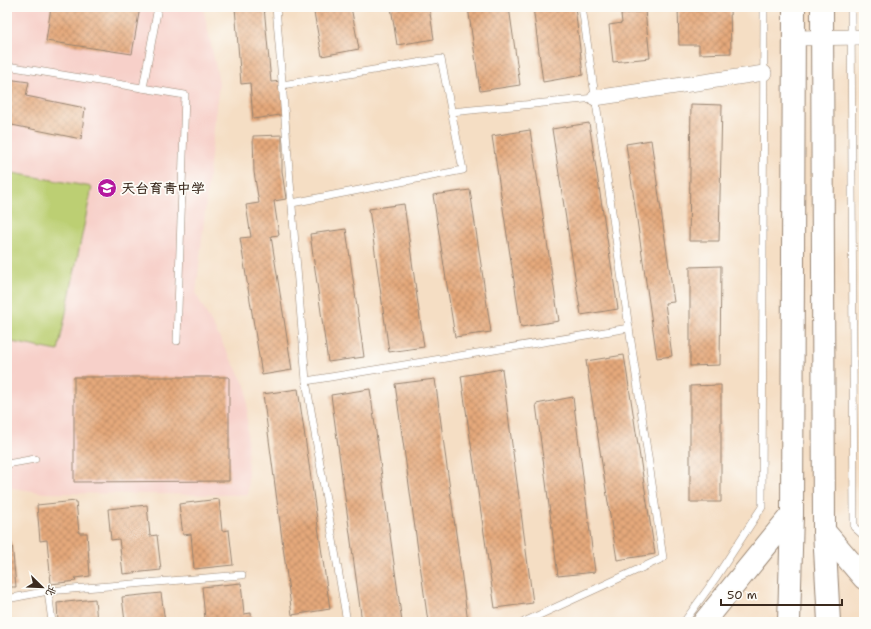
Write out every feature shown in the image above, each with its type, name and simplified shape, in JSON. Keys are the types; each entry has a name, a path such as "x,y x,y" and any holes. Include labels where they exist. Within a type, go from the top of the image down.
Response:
{"main road":[{"path":"789,622 792,514 794,7"},
{"path":"822,7 824,531 829,622"},
{"path":"704,622 792,514"},
{"path":"824,531 864,578"}],"street":[{"path":"794,38 858,37"},
{"path":"594,98 764,74"}],"lane":[{"path":"143,88 158,7"},
{"path":"276,7 306,381 347,622"},
{"path":"524,622 663,558 594,98 582,7"},
{"path":"684,622 715,579 762,507 764,7"},
{"path":"851,7 858,37 854,526 864,536"},
{"path":"282,84 441,59 463,170 292,203"},
{"path":"7,66 185,95 178,341"},
{"path":"451,112 594,98"},
{"path":"306,381 629,328"},
{"path":"7,464 35,459"},
{"path":"7,599 48,591 242,575"},
{"path":"48,591 52,622"}],"shaded area":[{"name":"天台育青中学","path":"7,7 203,7 219,82 196,294 247,389 248,495 45,493 7,487"}],"green space":[{"path":"7,172 92,187 58,351 7,341"}],"building":[{"path":"51,7 140,7 132,54 46,41"},
{"path":"235,7 264,7 271,82 283,81 287,114 253,119 250,83 241,84"},
{"path":"313,7 351,7 359,49 322,56"},
{"path":"391,7 429,7 434,39 397,45"},
{"path":"468,7 509,7 520,85 480,91"},
{"path":"533,7 575,7 583,75 543,82"},
{"path":"678,7 730,7 731,53 699,54 699,45 679,45"},
{"path":"645,11 650,58 613,62 609,25 622,23 621,14"},
{"path":"7,79 29,82 26,96 85,108 81,139 7,124"},
{"path":"691,104 722,105 719,241 689,241"},
{"path":"589,123 618,309 581,315 552,129"},
{"path":"530,130 559,321 521,327 492,136"},
{"path":"282,135 282,171 286,199 274,201 279,235 271,236 292,370 262,375 240,238 251,237 246,205 259,203 254,172 253,136"},
{"path":"651,140 674,302 665,303 672,356 657,358 626,144"},
{"path":"470,190 491,332 455,337 433,195"},
{"path":"404,204 424,347 389,352 369,209"},
{"path":"346,229 364,357 328,362 310,234"},
{"path":"721,266 720,365 690,366 690,267"},
{"path":"624,355 655,554 617,560 586,361"},
{"path":"502,369 533,603 495,608 461,376"},
{"path":"74,377 229,377 229,481 74,482"},
{"path":"435,379 468,622 428,622 395,384"},
{"path":"721,385 721,502 690,502 690,386"},
{"path":"298,389 330,609 292,615 263,394"},
{"path":"370,389 402,622 362,622 331,395"},
{"path":"573,397 595,572 558,576 536,404"},
{"path":"219,499 222,531 229,530 233,565 194,569 191,534 183,535 179,504"},
{"path":"76,501 79,533 87,533 90,576 75,578 76,581 51,584 47,540 40,541 37,505"},
{"path":"147,505 150,536 157,535 161,570 123,574 119,539 111,540 108,509"},
{"path":"12,543 16,587 7,587 7,544"},
{"path":"241,583 244,614 251,613 252,622 213,622 213,618 205,619 202,587"},
{"path":"161,593 165,622 125,622 122,597"},
{"path":"95,599 97,622 58,622 57,603"}],"place":[{"name":"天台育青中学","path":"107,188"}]}
